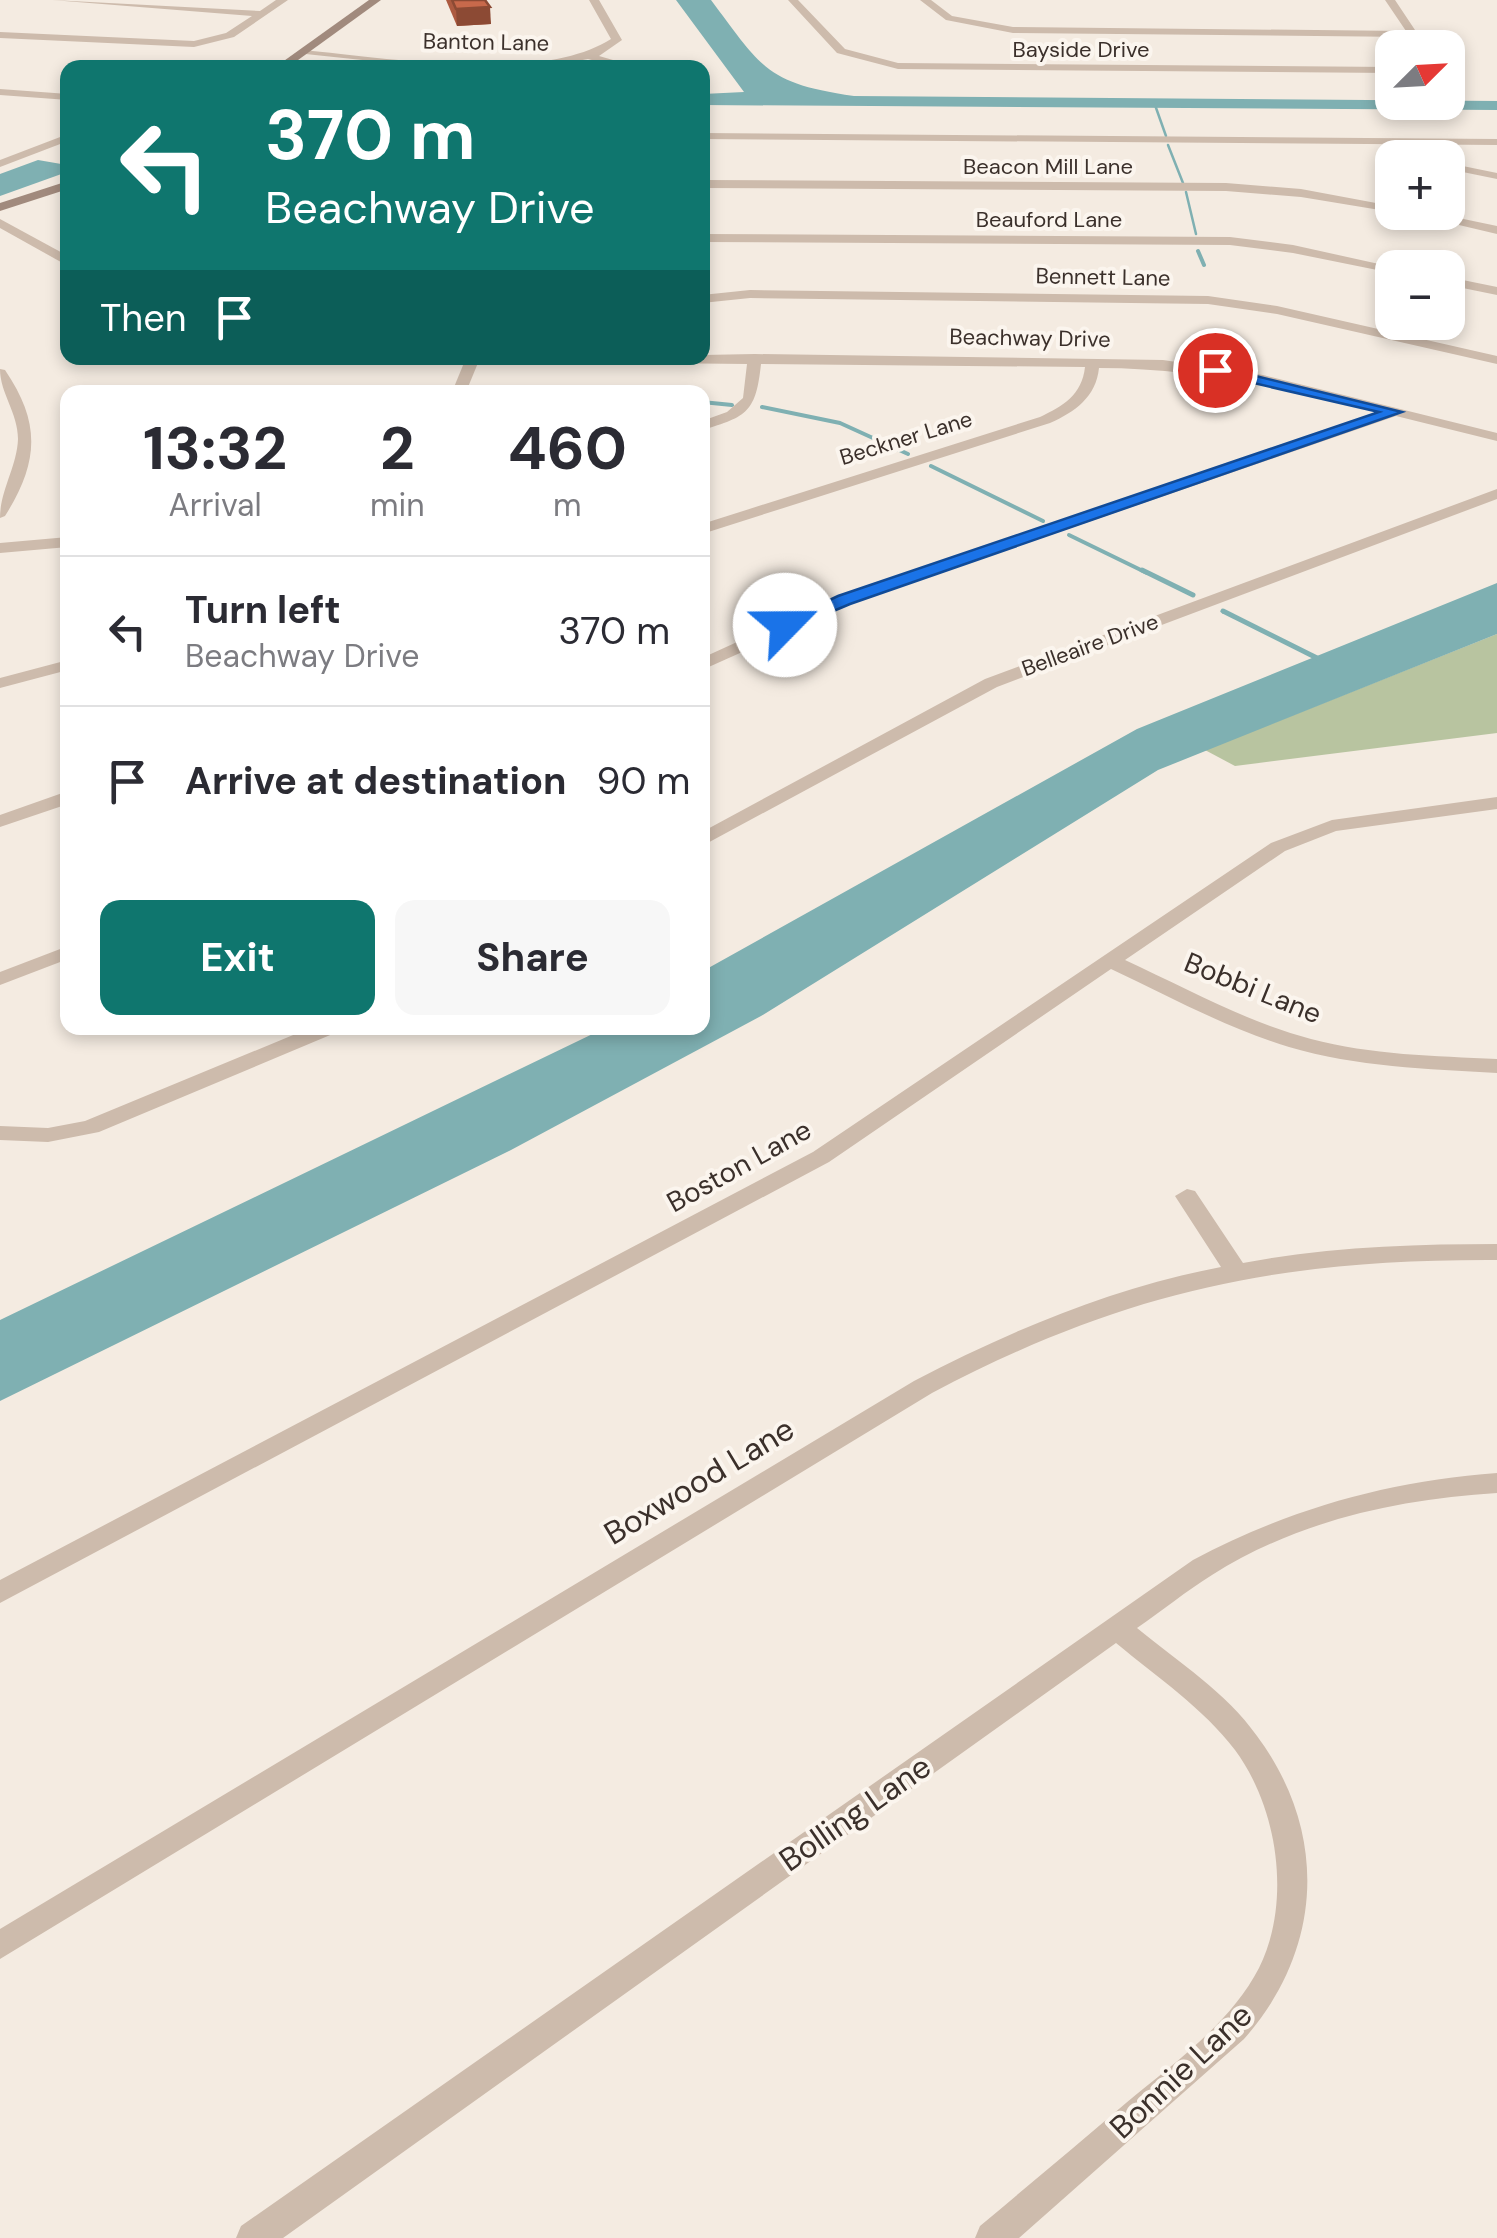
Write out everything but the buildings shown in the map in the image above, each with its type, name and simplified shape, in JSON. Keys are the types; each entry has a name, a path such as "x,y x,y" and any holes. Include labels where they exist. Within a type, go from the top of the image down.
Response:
{"main road":[{"path":"290,60 376,0"},
{"path":"312,60 396,0"},
{"path":"0,208 60,188"},
{"path":"0,220 60,199"}],"street":[{"path":"56,0 262,14"},
{"path":"0,35 194,44 228,36 284,0"},
{"path":"592,56 617,40 594,0"},
{"name":"Bayside Drive","path":"793,0 841,51 898,66 1375,70"},
{"path":"925,0 949,18 1005,30 1375,34"},
{"path":"1390,0 1409,30"},
{"name":"Banton Lane","path":"301,52 409,60"},
{"path":"592,56 607,60"},
{"name":"Banton Lane","path":"563,60 592,56"},
{"path":"0,92 60,96"},
{"path":"710,136 1375,141"},
{"path":"0,164 60,140"},
{"path":"1465,142 1497,142"},
{"path":"1465,169 1497,176"},
{"name":"Beacon Mill Lane","path":"710,184 1226,188 1301,193 1375,206"},
{"path":"0,220 60,258"},
{"path":"1465,223 1497,230"},
{"name":"Beauford Lane","path":"710,238 1209,240 1293,248 1375,265"},
{"path":"50,252 60,250"},
{"path":"1465,284 1497,291"},
{"name":"Bennett Lane","path":"710,298 750,294 1188,299 1277,310 1497,360"},
{"name":"Beachway Drive","path":"710,358 1092,362 1215,370 1497,437"},
{"path":"710,423 732,415 750,399 755,358"},
{"name":"Beckner Lane","path":"710,526 1053,417 1074,404 1089,388 1092,362"},
{"path":"0,373 24,414 24,462 1,511"},
{"path":"710,661 844,600 1395,412"},
{"path":"0,417 24,414"},
{"name":"Belleaire Drive","path":"710,836 976,689 1497,494"},
{"path":"0,548 60,543"},
{"path":"0,683 60,666"},
{"path":"0,821 60,800"},
{"name":"Boston Lane","path":"0,1593 806,1166 1266,855 1301,836 1343,824 1497,803"},
{"path":"0,978 60,955"},
{"name":"Bobbi Lane","path":"1110,961 1297,1042 1388,1059 1497,1066"},
{"path":"0,1133 48,1135 91,1127 309,1035"},
{"path":"1186,1196 1234,1270"},
{"name":"Boxwood Lane","path":"0,1946 962,1364 1094,1307 1234,1270 1355,1255 1497,1252"},
{"name":"Bolling Lane","path":"254,2238 1203,1568 1283,1526 1378,1498 1497,1483"},
{"name":"Bonnie Lane","path":"993,2238 1237,2024 1272,1975 1288,1926 1292,1869 1288,1841 1266,1774 1244,1740 1216,1711 1117,1628"}],"green space":[{"path":"1497,634 1497,733 1235,766 1205,750"}],"water":[{"path":"676,0 711,0 755,57 784,78 854,96 1375,100 1375,109 710,105 710,94 744,92"},
{"path":"1465,101 1497,101 1497,110 1465,110"},
{"path":"38,160 60,164 60,175 0,196 0,174"},
{"path":"1497,583 1497,634 1158,770 761,1016 511,1150 0,1401 0,1320 590,1035 710,1035 710,967 1137,729"}],"waterway":[{"path":"1155,105 1166,136"},
{"path":"1168,145 1183,183"},
{"path":"1186,192 1196,234"},
{"path":"1198,251 1204,265"},
{"path":"710,403 732,405"},
{"path":"762,407 840,423 908,454"},
{"path":"931,466 1043,521"},
{"path":"1069,535 1147,573"},
{"path":"1142,570 1193,595"},
{"path":"1223,611 1317,658"}],"route":[{"path":"785,625 844,600 1395,412 1215,370"}]}
